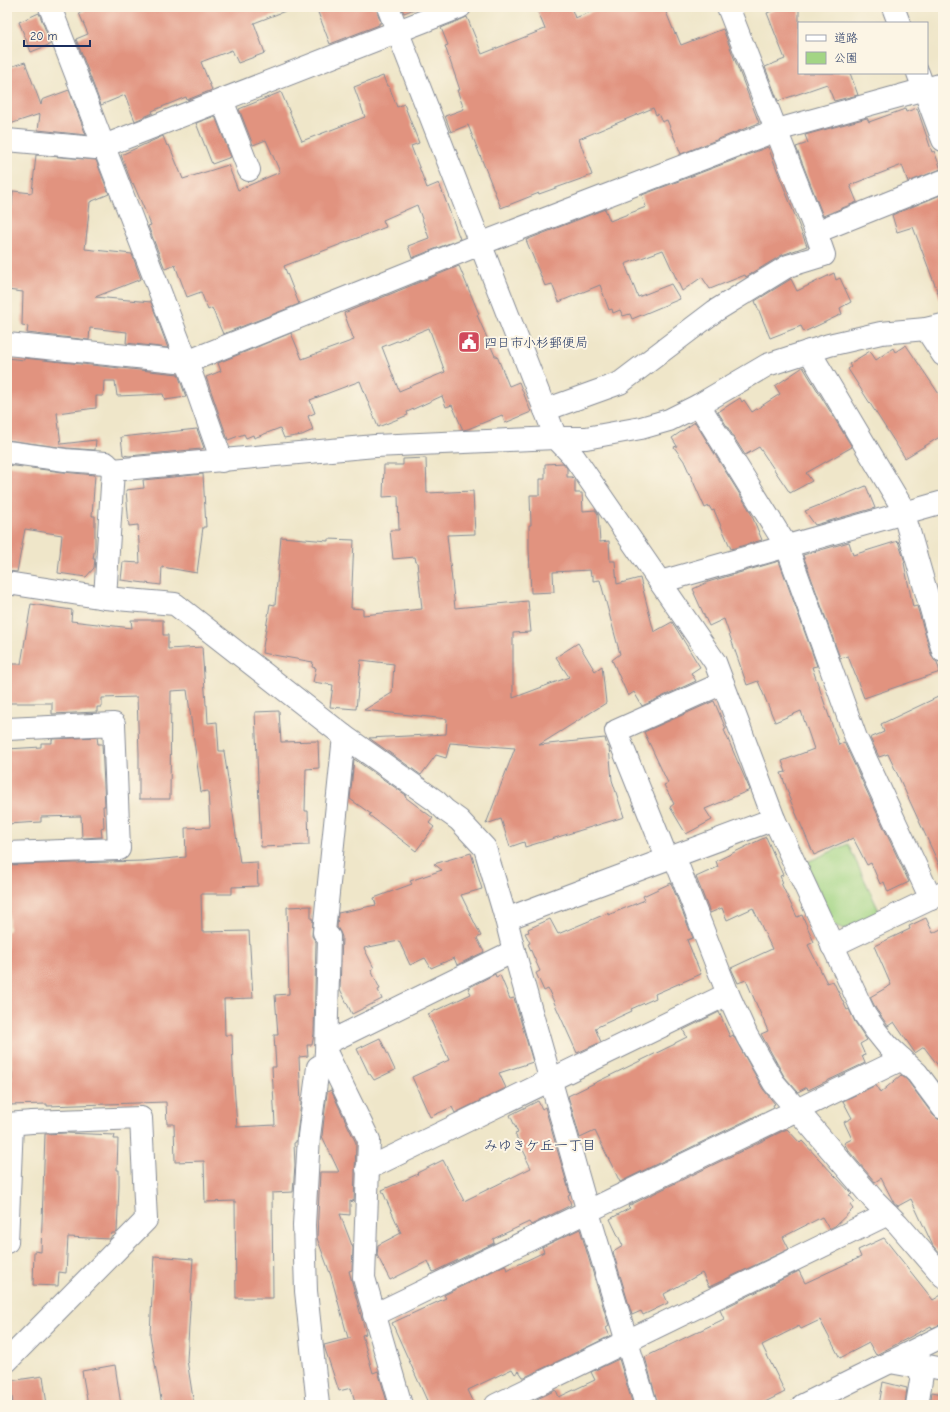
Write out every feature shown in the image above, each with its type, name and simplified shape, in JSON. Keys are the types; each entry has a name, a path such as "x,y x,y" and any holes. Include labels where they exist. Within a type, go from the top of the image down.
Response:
{"street":[{"path":"50,7 187,362 222,460"},
{"path":"388,7 556,438 574,457 715,662 774,819 865,1015 876,1032 888,1046 917,1073 943,1108"},
{"path":"7,140 95,148 104,146 460,7"},
{"path":"545,410 620,383 715,311 788,266 824,255 777,130 728,7"},
{"path":"893,7 899,22"},
{"path":"7,344 187,362 480,244 777,130 928,82 943,140"},
{"path":"222,100 249,170"},
{"path":"816,232 943,181"},
{"path":"113,470 375,446 586,438 641,428 670,420 699,405 767,365 829,345 881,333 935,327 943,355"},
{"path":"809,351 902,507 943,651"},
{"path":"699,405 787,546 856,738 937,896 832,946"},
{"path":"7,452 65,460 106,463 113,470 106,598"},
{"path":"660,582 943,502"},
{"path":"7,583 106,598 175,604 344,736 436,800 445,810 459,820 485,848 588,1212 646,1405"},
{"path":"723,683 616,732 671,857 728,994 747,1036 774,1083 943,1276"},
{"path":"7,729 114,724 119,849 7,853"},
{"path":"318,1405 306,1291 304,1225 309,1136 318,1067 325,1063 327,1047 329,937 324,932 344,736"},
{"path":"506,919 774,819"},
{"path":"327,1047 514,951"},
{"path":"367,1169 728,994"},
{"path":"327,1047 369,1140 364,1278 401,1405"},
{"path":"374,1315 902,1059"},
{"path":"7,1242 9,1124 141,1118 146,1220 7,1361"},
{"path":"496,1405 888,1214"},
{"path":"803,1405 943,1336"},
{"path":"890,1362 933,1369 917,1405"}],"green space":[{"path":"848,844 880,913 845,929 833,925 805,863"}],"building":[{"path":"83,7 293,8 254,23 265,53 238,63 232,50 201,62 212,90 187,100 186,97 152,111 153,113 135,121 125,95 101,105 76,39 88,34 79,13 85,11"},
{"path":"316,7 376,7 381,23 330,44"},
{"path":"401,7 417,7 417,8 404,13"},
{"path":"536,7 571,7 575,18 604,7 664,7 681,45 723,29 759,123 681,154 667,120 662,122 658,114 656,115 653,108 579,139 592,175 501,208 468,125 451,132 445,116 464,109 457,90 460,90 445,46 448,45 441,28 467,17 482,54 545,29"},
{"path":"781,7 799,7 798,74 850,74 858,95 834,101 827,84 778,101 765,67 785,59 767,13"},
{"path":"39,13 51,44 31,52 19,22"},
{"path":"25,62 41,105 42,100 69,90 86,135 38,130 40,114 7,125 7,68"},
{"path":"383,76 387,86 389,86 397,107 404,104 419,143 411,146 427,188 439,183 460,239 412,258 408,246 429,238 417,205 383,220 386,227 284,266 299,304 223,334 212,308 208,310 201,292 187,297 175,265 165,269 148,226 151,225 133,183 132,184 121,155 163,136 167,146 169,145 183,179 228,165 238,190 280,172 266,140 253,145 239,109 281,92 302,141 365,117 354,87"},
{"path":"917,108 932,152 934,151 941,169 908,182 902,165 850,185 857,202 823,216 796,147 808,143 805,135 867,118 869,122 905,109 906,112"},
{"path":"215,116 231,157 212,164 196,123"},
{"path":"768,147 807,246 782,255 746,277 745,275 710,289 702,277 682,291 663,250 625,264 638,297 671,284 680,299 632,319 630,314 623,316 620,310 613,313 612,309 609,310 600,285 559,302 552,284 545,286 526,240 605,209 610,221 646,207 642,195"},
{"path":"36,155 96,160 109,194 90,202 85,249 132,254 141,279 95,297 151,302 168,348 126,343 127,332 90,328 89,340 27,333 28,326 22,325 23,292 7,290 7,248 10,206 12,206 13,191 32,193"},
{"path":"943,194 943,301 941,301 913,227 897,232 892,215"},
{"path":"459,266 479,314 477,315 495,356 497,356 509,386 519,382 531,412 505,423 502,415 463,430 452,405 446,407 442,396 407,412 408,415 378,427 360,381 310,400 315,413 308,416 313,430 302,435 284,438 280,428 254,438 253,435 246,438 244,434 228,440 206,377 221,371 218,363 291,333 302,359 354,340 344,313","holes":["429,328 445,372 399,391 382,347"]},
{"path":"834,273 836,280 840,278 851,302 840,308 842,314 804,332 801,326 770,338 755,301 791,279 797,291"},
{"path":"906,345 943,400 943,435 905,458 848,369 851,367 849,364 870,351 876,360 893,348 895,352"},
{"path":"7,358 24,360 24,358 178,374 186,397 165,400 163,394 117,396 115,381 104,381 103,396 96,396 96,408 57,413 61,444 96,440 95,450 66,448 7,440"},
{"path":"803,367 852,447 806,473 812,481 790,493 759,447 745,455 718,412 740,398 742,402 744,400 752,412 780,394 775,386"},
{"path":"695,422 750,511 762,540 731,549 714,510 712,511 709,506 705,508 684,461 674,447 677,446 672,438"},
{"path":"197,429 204,448 129,456 123,455 121,437"},
{"path":"426,458 427,493 473,491 475,534 447,535 455,608 528,601 531,632 513,633 513,698 569,677 556,657 578,643 595,671 602,666 606,703 539,745 605,738 607,746 609,747 612,780 624,817 525,847 524,842 510,847 501,819 486,824 515,748 450,743 446,758 436,755 421,775 369,738 446,734 447,719 364,710 392,693 394,664 361,660 356,709 330,707 333,685 313,682 316,668 312,667 313,662 262,653 270,604 275,605 281,537 328,541 328,539 354,540 351,608 363,609 363,615 422,609 417,562 415,557 393,559 390,530 399,530 398,496 383,497 384,465 403,465 403,459"},
{"path":"563,463 567,468 567,477 572,477 575,480 575,493 582,493 583,511 595,510 598,514 600,542 609,541 610,561 615,561 617,584 640,578 654,632 672,622 700,667 691,673 696,681 642,706 634,692 628,696 612,660 620,654 600,580 593,581 593,575 591,576 590,570 553,572 554,592 531,593 529,549 529,525 531,525 530,495 540,495 540,479 545,479 545,464"},
{"path":"7,465 95,475 92,516 95,516 95,547 93,559 95,559 94,568 86,577 58,573 62,535 25,529 17,572 7,571"},
{"path":"203,474 206,527 203,527 197,573 162,567 161,585 121,580 123,562 140,563 138,525 129,526 126,490 144,488 143,480"},
{"path":"866,486 875,508 815,525 805,511"},
{"path":"898,541 905,562 913,607 917,606 931,654 937,662 940,672 864,698 848,656 840,658 803,555 849,542 853,555"},
{"path":"779,561 817,666 812,667 839,745 844,742 909,882 888,892 884,882 880,884 871,863 867,865 853,838 814,855 788,795 781,773 786,772 782,761 814,749 801,711 775,722 758,681 747,685 724,619 709,626 694,593 693,589 708,582"},
{"path":"31,604 72,610 71,621 132,628 131,620 163,620 163,635 168,635 168,649 202,647 208,723 217,722 219,751 224,751 240,863 257,862 258,886 232,887 232,894 201,894 202,932 249,931 253,998 224,999 225,1035 232,1035 237,1127 275,1125 272,1067 276,1067 274,1035 278,1035 275,995 289,994 287,907 311,906 311,919 313,919 312,936 316,942 314,1034 312,1045 307,1045 308,1056 299,1057 301,1104 296,1142 294,1143 295,1165 293,1192 272,1193 273,1298 236,1298 235,1201 205,1202 204,1161 175,1162 174,1124 167,1124 166,1102 47,1106 47,1104 7,1105 7,1080 12,1080 11,1047 7,1047 7,931 9,930 7,865 142,861 186,857 185,828 210,827 208,791 201,792 187,690 171,691 170,799 139,799 137,697 102,698 102,707 97,707 97,712 52,714 52,703 7,703 7,664 21,664"},
{"path":"938,697 943,715 943,873 888,754 879,757 870,738 884,732 881,724"},
{"path":"714,701 726,729 724,730 750,790 705,809 712,820 686,834 670,807 674,804 664,785 668,783 644,732"},
{"path":"279,711 281,742 318,741 319,768 306,769 305,811 308,811 309,845 261,847 255,712"},
{"path":"97,737 98,744 102,744 105,806 103,806 104,827 101,828 102,837 82,838 81,816 41,817 41,822 7,824 7,749 41,747 41,743 52,743 52,739"},
{"path":"354,759 406,795 405,797 433,818 429,823 434,827 416,851 369,815 371,814 350,799"},
{"path":"766,837 783,875 780,876 783,883 781,883 797,917 802,915 814,942 808,945 827,983 833,981 847,1010 849,1009 855,1022 867,1040 860,1044 865,1055 862,1056 865,1063 808,1090 807,1087 798,1092 784,1076 761,1034 768,1031 746,980 738,983 731,968 772,949 753,908 727,920 722,908 710,913 696,877 718,867 716,861"},
{"path":"471,853 482,889 461,895 481,936 477,938 484,952 457,965 454,958 431,968 425,958 410,965 399,941 364,948 374,968 371,970 380,989 378,990 382,999 352,1014 340,989 342,937 337,927 338,913 376,905 374,898 412,884 410,881 442,870 434,864"},
{"path":"671,883 693,938 687,940 701,974 655,994 656,998 595,1028 601,1042 577,1053 548,989 544,991 536,973 540,971 528,944 530,943 525,933 529,932 528,929 550,919 558,934 608,913 608,915 645,900 643,896"},
{"path":"926,918 933,933 943,928 943,1072 924,1047 915,1053 894,1022 888,1026 876,1009 870,997 891,985 874,946 910,929 909,926"},
{"path":"495,974 496,977 500,975 510,999 514,998 533,1062 499,1073 506,1088 455,1113 452,1107 430,1117 412,1077 449,1060 428,1014 471,994 468,988"},
{"path":"719,1012 730,1037 733,1035 763,1089 775,1104 773,1105 774,1107 620,1182 595,1131 580,1138 568,1096 675,1044 687,1037 683,1030"},
{"path":"380,1038 395,1070 374,1080 369,1074 357,1049"},
{"path":"901,1075 907,1080 933,1115 938,1119 943,1120 943,1257 933,1246 911,1199 898,1206 894,1203 881,1178 875,1182 848,1150 844,1143 852,1139 844,1122 852,1118 843,1101 876,1085 880,1093"},
{"path":"331,1090 356,1143 354,1202 353,1200 353,1202 350,1201 350,1215 340,1214 353,1248 352,1270 349,1271 366,1334 362,1335 373,1373 378,1371 388,1405 356,1405 351,1388 339,1391 324,1345 351,1338 348,1338 331,1276 317,1238 320,1172 339,1172 322,1136 327,1092"},
{"path":"538,1101 542,1109 545,1107 570,1194 568,1195 571,1205 531,1225 529,1222 493,1239 494,1243 433,1272 428,1261 390,1280 377,1255 378,1245 401,1233 382,1190 418,1174 417,1173 443,1160 464,1201 531,1168 515,1134 518,1133 510,1115"},
{"path":"787,1129 800,1143 802,1141 852,1194 849,1195 855,1202 850,1205 853,1209 835,1226 829,1229 822,1217 783,1237 789,1249 709,1287 702,1273 664,1294 668,1303 643,1315 641,1311 632,1315 613,1252 623,1246 610,1219 630,1208 628,1206"},
{"path":"66,1133 115,1135 114,1139 118,1139 117,1170 119,1170 119,1187 117,1232 112,1233 110,1239 68,1237 66,1273 59,1272 58,1286 33,1285 34,1251 41,1252 45,1134"},
{"path":"580,1229 609,1326 606,1328 610,1336 525,1377 523,1377 519,1371 515,1374 512,1369 468,1390 475,1405 429,1405 392,1323 446,1298 444,1295 505,1265 507,1270 544,1252 542,1247"},
{"path":"884,1238 933,1300 943,1294 943,1324 932,1328 931,1326 876,1355 869,1343 840,1358 820,1320 801,1329 799,1326 762,1345 785,1392 759,1405 658,1405 645,1357 724,1319 720,1310 799,1271 805,1283 861,1257 858,1250"},
{"path":"154,1256 193,1259 187,1360 194,1405 162,1405 150,1335"},
{"path":"619,1359 633,1405 540,1405 537,1399 556,1390 559,1397 595,1380 591,1372"},
{"path":"115,1365 121,1405 88,1405 82,1371"},
{"path":"43,1376 47,1405 13,1405 10,1381"},
{"path":"883,1382 907,1388 905,1405 879,1405"},
{"path":"932,1392 943,1394 943,1405 930,1405"}],"place":[{"name":"四日市小杉郵便局","path":"469,342"}],"district":[{"name":"みゆきケ丘一丁目","path":"540,1145"}]}
